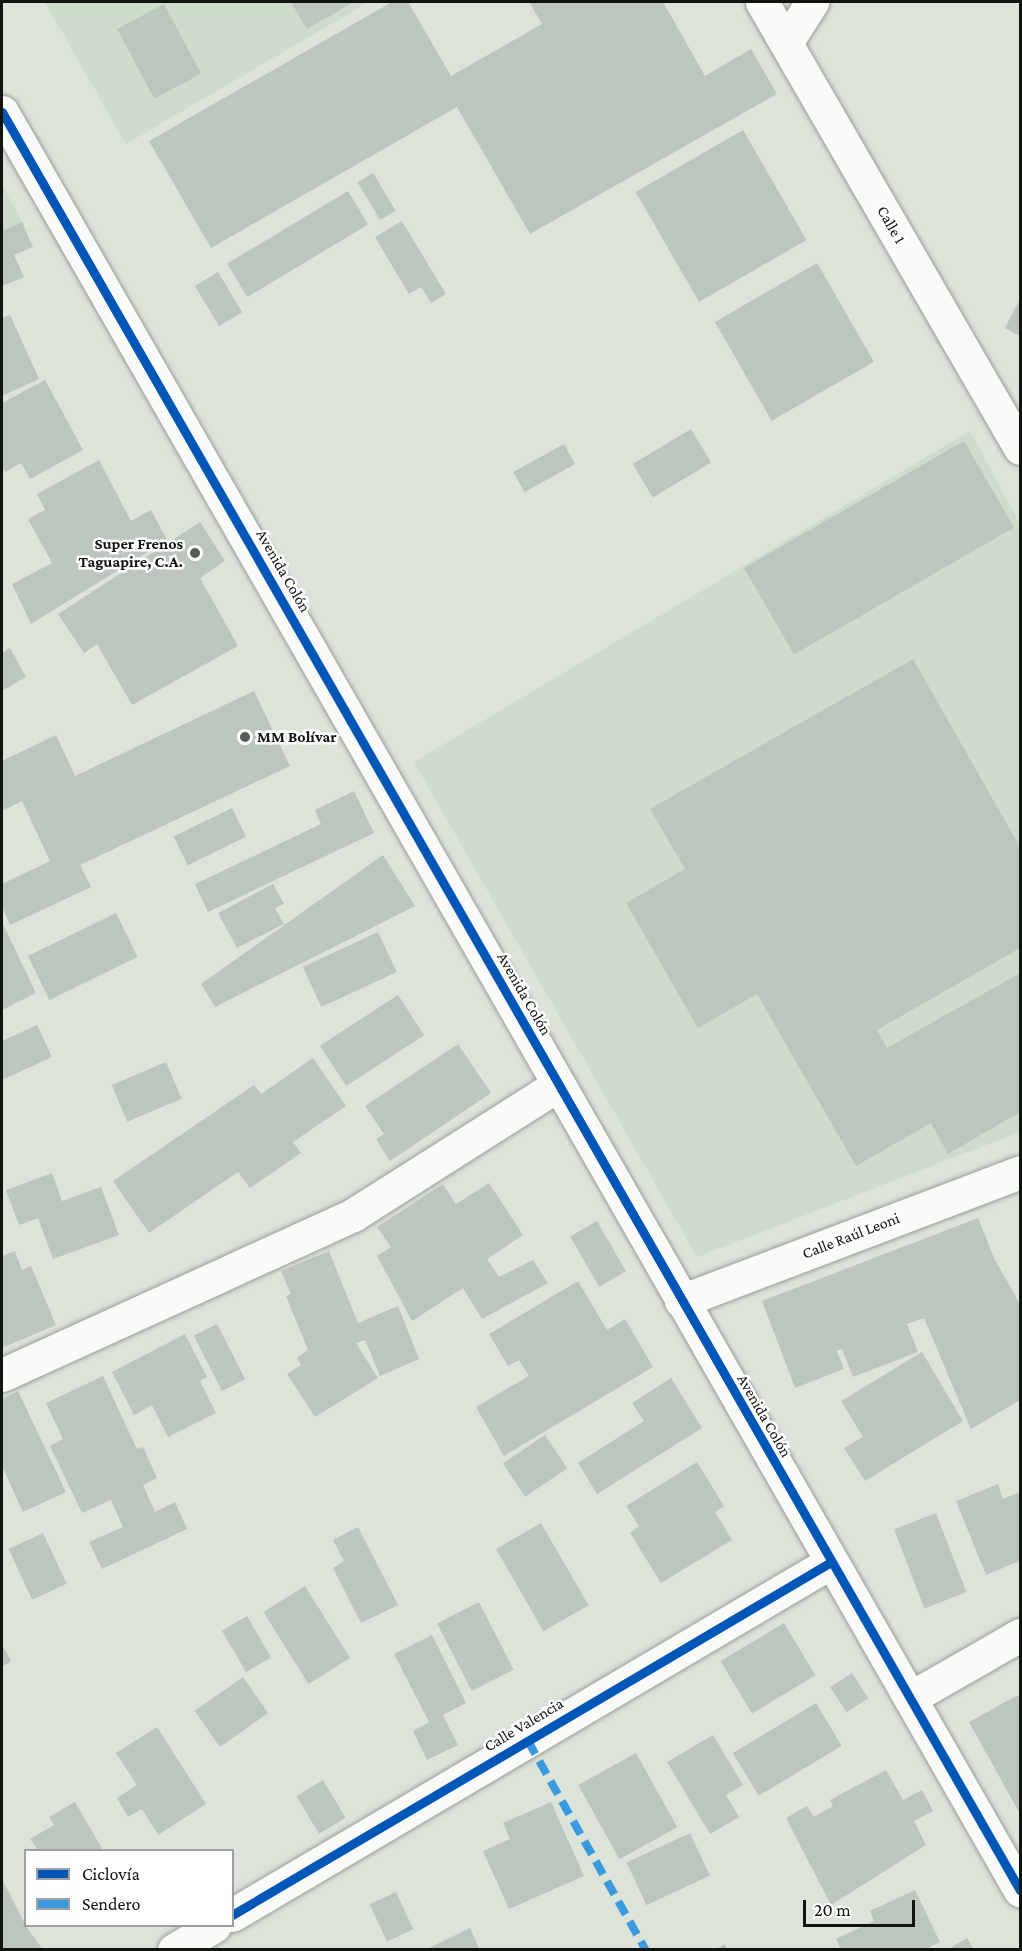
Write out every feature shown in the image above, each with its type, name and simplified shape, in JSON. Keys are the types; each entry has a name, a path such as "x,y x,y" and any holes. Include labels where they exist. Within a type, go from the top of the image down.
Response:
{"street":[{"name":"Calle 1","path":"762,2 1020,448"},
{"path":"786,43 812,2"},
{"name":"Avenida Colón","path":"2,112 1020,1890"},
{"path":"2,1375 353,1215 558,1085"},
{"name":"Calle Raúl Leoni","path":"681,1301 1020,1172"},
{"name":"Calle Valencia","path":"234,1914 831,1562"},
{"path":"910,1698 1020,1635"},
{"path":"174,1950 212,1927"}],"shaded area":[{"path":"45,2 369,2 126,144"},
{"path":"2,185 22,222 2,231"},
{"path":"970,431 1020,524 1020,1132 697,1257 414,762"}],"building":[{"path":"296,2 354,2 307,29 292,4"},
{"path":"392,2 408,2 451,76 542,24 529,2 663,2 705,76 751,49 777,94 530,234 457,107 211,248 149,141"},
{"path":"164,4 201,74 154,99 117,29"},
{"path":"743,130 806,240 699,302 636,192"},
{"path":"373,173 396,211 380,220 358,182"},
{"path":"348,191 368,224 247,297 227,264"},
{"path":"402,221 446,294 431,303 421,287 409,294 375,237"},
{"path":"22,222 33,247 14,255 24,277 2,286 2,225 4,230"},
{"path":"817,263 874,362 772,421 715,322"},
{"path":"218,272 242,312 219,326 195,286"},
{"path":"1020,299 1020,336 1005,328"},
{"path":"10,315 39,379 2,396 2,318"},
{"path":"45,380 83,450 30,479 21,463 5,472 2,465 2,403"},
{"path":"691,429 711,462 653,497 633,464"},
{"path":"964,441 1014,528 794,655 744,568"},
{"path":"564,444 575,464 524,492 513,472"},
{"path":"99,460 131,521 151,510 167,540 31,624 12,584 52,563 28,519 45,510 37,494"},
{"path":"200,522 225,561 200,578 238,646 132,705 97,644 84,653 58,614"},
{"path":"10,648 26,677 2,691 2,653"},
{"path":"913,659 1020,847 1020,948 877,1030 887,1048 1020,973 1020,1112 948,1154 931,1123 856,1166 757,994 698,1028 626,903 685,869 650,809"},
{"path":"254,691 290,766 80,865 91,887 10,925 2,906 2,884 50,861 22,801 2,811 2,761 56,735 75,776"},
{"path":"354,791 374,833 208,912 195,884 321,824 315,810"},
{"path":"232,808 246,837 188,865 174,836"},
{"path":"383,855 415,906 215,1007 201,984"},
{"path":"273,884 284,904 275,908 284,924 237,948 218,913"},
{"path":"116,913 137,957 49,1000 28,956"},
{"path":"2,922 36,993 2,1010"},
{"path":"378,932 397,972 321,1007 303,967"},
{"path":"398,995 424,1035 346,1086 320,1046"},
{"path":"37,1025 52,1057 2,1080 2,1041"},
{"path":"458,1044 491,1093 390,1161 376,1139 384,1134 365,1106"},
{"path":"313,1058 346,1106 293,1142 301,1153 250,1188 238,1172 149,1233 113,1181 254,1085 261,1094"},
{"path":"166,1062 182,1099 127,1122 112,1085"},
{"path":"52,1173 62,1201 101,1187 119,1235 53,1259 38,1218 19,1225 6,1190"},
{"path":"489,1183 523,1235 487,1259 499,1277 533,1260 548,1283 482,1319 463,1288 412,1321 377,1256 391,1247 377,1227 443,1184 456,1204"},
{"path":"978,1218 995,1260 1020,1304 1020,1400 971,1429 924,1318 907,1324 918,1352 853,1377 842,1349 837,1351 844,1369 795,1388 762,1301"},
{"path":"597,1221 626,1271 599,1287 570,1236"},
{"path":"15,1251 22,1270 31,1266 56,1325 2,1348 2,1256"},
{"path":"329,1251 358,1323 398,1306 419,1359 380,1376 365,1340 356,1343 378,1378 315,1417 287,1374 301,1365 297,1358 308,1350 286,1296 291,1294 281,1271"},
{"path":"578,1281 607,1330 625,1319 653,1367 504,1456 476,1407 529,1376 519,1360 508,1366 489,1334"},
{"path":"217,1324 245,1379 222,1391 194,1336"},
{"path":"185,1334 207,1377 200,1381 216,1413 168,1437 152,1405 134,1415 112,1372"},
{"path":"922,1352 963,1421 865,1481 844,1448 863,1437 841,1401"},
{"path":"103,1376 137,1449 143,1447 157,1478 143,1485 155,1512 175,1502 187,1529 102,1569 89,1542 123,1527 111,1500 82,1513 50,1446 63,1439 46,1403"},
{"path":"671,1378 702,1428 597,1494 578,1463 644,1421 632,1403"},
{"path":"18,1391 66,1492 23,1512 2,1466 2,1399"},
{"path":"545,1435 567,1468 525,1497 503,1464"},
{"path":"697,1462 724,1506 715,1512 732,1540 661,1583 630,1533 639,1526 626,1506"},
{"path":"998,1484 1003,1499 1020,1492 1020,1561 986,1575 956,1501"},
{"path":"936,1513 966,1592 924,1608 894,1529"},
{"path":"541,1523 588,1605 543,1631 496,1549"},
{"path":"358,1527 398,1605 361,1623 333,1568 344,1561 333,1540"},
{"path":"43,1533 67,1584 32,1600 9,1549"},
{"path":"305,1586 350,1658 308,1684 263,1612"},
{"path":"479,1602 514,1670 472,1691 437,1623"},
{"path":"247,1616 271,1658 246,1672 222,1630"},
{"path":"784,1623 815,1675 752,1713 721,1661"},
{"path":"432,1635 466,1703 443,1715 458,1745 427,1760 413,1731 429,1722 394,1654"},
{"path":"2,1644 11,1661 2,1667"},
{"path":"852,1673 868,1698 847,1712 830,1687"},
{"path":"243,1677 268,1713 220,1747 195,1711"},
{"path":"1018,1695 1020,1700 1020,1814 969,1722"},
{"path":"816,1703 842,1746 759,1796 733,1753"},
{"path":"157,1727 206,1804 158,1835 142,1809 128,1817 117,1798 137,1785 116,1753"},
{"path":"713,1735 743,1785 726,1795 739,1817 710,1834 667,1762"},
{"path":"636,1753 677,1827 619,1859 578,1785"},
{"path":"886,1770 903,1800 922,1790 933,1811 914,1821 926,1845 831,1905 786,1818 807,1806 814,1817 833,1806 830,1800"},
{"path":"323,1780 346,1818 319,1834 296,1796"},
{"path":"75,1802 102,1849 37,1849 30,1839 54,1825 49,1817"},
{"path":"551,1802 584,1876 509,1909 483,1851 510,1839 503,1823"},
{"path":"690,1833 710,1876 646,1905 627,1863"},
{"path":"2,1879 24,1922 24,1927 27,1927 43,1950 2,1950"},
{"path":"915,1890 940,1942 924,1950 841,1950 836,1939 874,1921 870,1911"},
{"path":"396,1892 413,1929 387,1941 370,1904"},
{"path":"470,1928 480,1950 425,1950"},
{"path":"967,1938 974,1950 947,1950"},
{"path":"725,1944 728,1950 714,1950"}],"marked path":[{"path":"528,1741 646,1950"}],"cycle path":[{"path":"2,112 1020,1890"},
{"path":"234,1914 831,1562"}],"place":[{"name":"Super Frenos Taguapire, C.A.","path":"195,553"},
{"name":"MM Bolívar","path":"245,737"}]}
